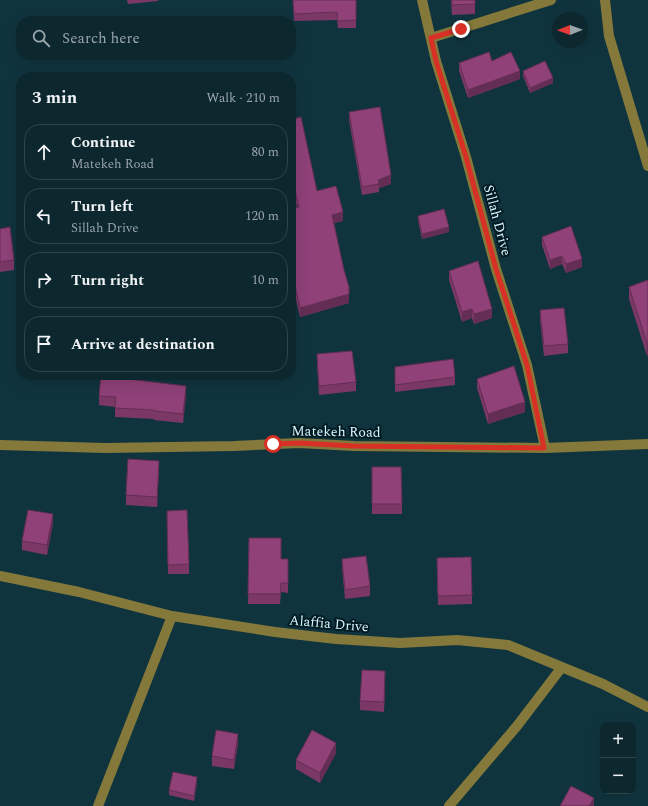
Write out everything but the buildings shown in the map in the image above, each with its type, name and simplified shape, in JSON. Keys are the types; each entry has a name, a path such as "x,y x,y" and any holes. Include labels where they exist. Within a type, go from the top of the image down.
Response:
{"street":[{"name":"Sillah Drive","path":"422,0 436,61 466,157 496,269 527,365 544,448"},
{"path":"431,38 551,0"},
{"path":"605,0 609,36 648,166"},
{"name":"Matekeh Road","path":"0,445 105,448 234,446 299,443 354,446 544,448 648,444"},
{"name":"Alaffia Drive","path":"0,576 79,592 172,616 275,632 336,640 400,643 457,640 508,646 603,684 648,706"},
{"path":"98,806 172,616"},
{"path":"449,806 517,726 562,667"}],"route":[{"path":"273,444 299,443 354,446 496,446 544,448 527,365 496,269 466,157 436,61 431,38 461,29"}]}
